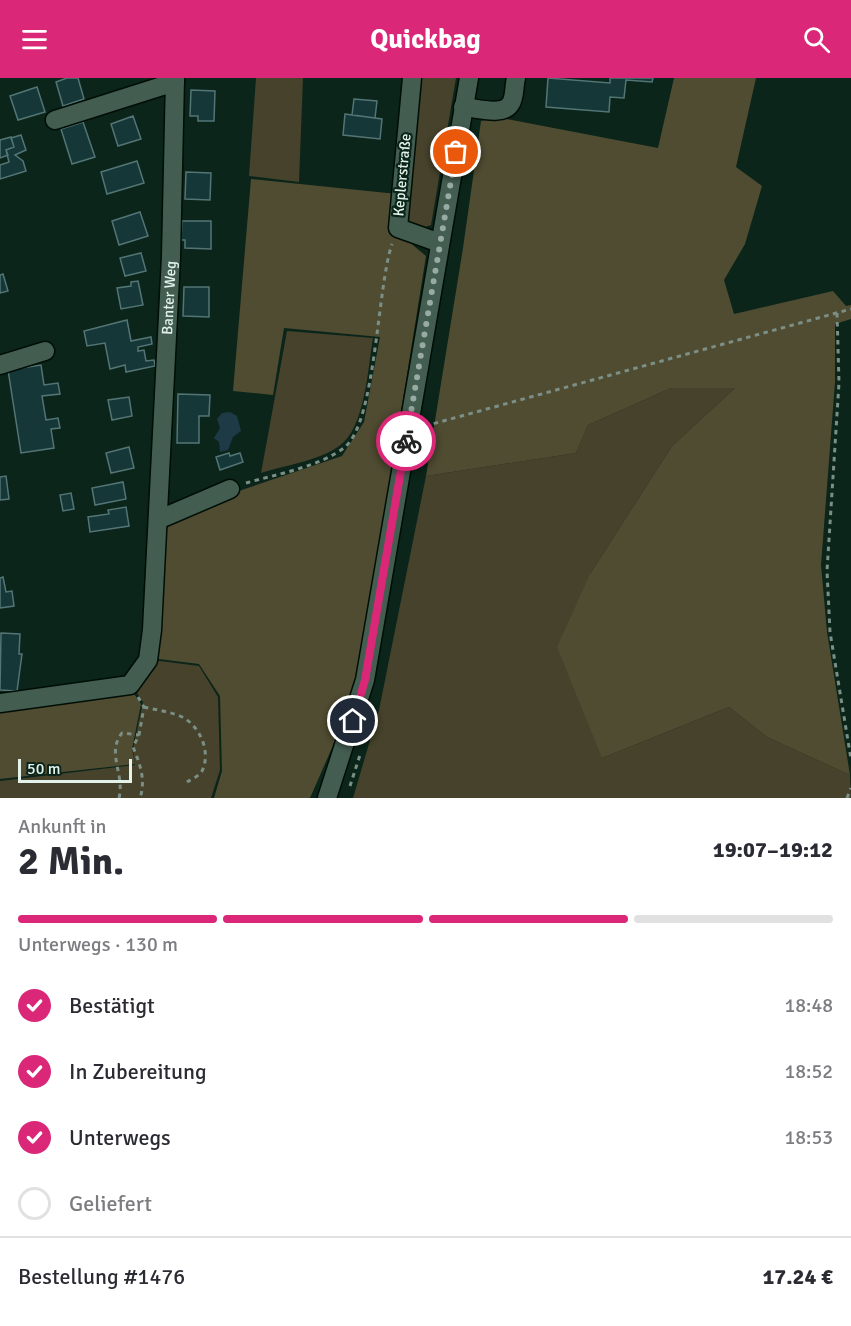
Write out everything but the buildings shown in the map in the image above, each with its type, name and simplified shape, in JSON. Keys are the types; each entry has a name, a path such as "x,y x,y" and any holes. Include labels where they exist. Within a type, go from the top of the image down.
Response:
{"street":[{"name":"Keplerstraße","path":"412,78 398,228 440,243"},
{"path":"327,798 365,680 468,78"},
{"path":"463,106 494,111 504,109 511,104 516,78"},
{"path":"55,120 175,80"},
{"name":"Banter Weg","path":"130,686 148,660 159,519 175,80"},
{"path":"0,365 45,351"},
{"path":"159,519 230,489"},
{"path":"0,703 130,686"}],"path":[{"path":"230,489 327,458 346,447 362,421 390,250 398,228"},
{"path":"422,426 489,410 851,309"},
{"path":"837,313 838,383 827,571 830,632 851,759"},
{"path":"130,686 144,707 185,718 201,735 206,749 204,764 201,773 187,782"},
{"path":"140,798 144,787 141,766 133,747 139,735 144,707"},
{"path":"119,798 122,779 113,752 116,740 122,733 139,735"},
{"path":"847,798 851,788"}],"shaded area":[{"path":"256,78 303,78 299,182 249,176"},
{"path":"406,78 456,78 431,225 419,229 408,223"},
{"path":"674,78 756,78 736,167 762,186 745,244 724,280 734,314 833,291 846,306 851,305 851,319 835,324 835,382 821,565 827,632 850,775 767,737 729,707 602,758 557,647 590,574 672,446 735,388 671,388 588,425 576,453 426,476 481,121 496,117 658,148"},
{"path":"251,179 397,194 392,235 408,241 426,256 356,693 310,798 214,798 222,771 220,696 199,664 151,658 168,521 230,494 342,456 364,422 380,337 284,328 273,395 233,391"},
{"path":"287,331 373,338 367,380 355,426 348,438 339,446 312,459 261,473"},
{"path":"671,388 735,388 672,446 590,574 602,758 729,707 767,737 850,775 851,798 353,798 379,710 426,476 576,453 588,425"},
{"path":"152,660 199,666 218,697 220,770 211,798 0,798 0,781 135,765 133,749 143,702 133,687"},
{"path":"130,688 141,704 132,749 135,764 0,779 0,706"}],"water":[{"path":"230,412 237,416 241,431 233,437 228,450 220,452 219,442 214,438 220,428 217,419 222,413"}],"way so far":[{"path":"406,441 456,152"}],"route":[{"path":"353,721 365,680 406,441"}]}
